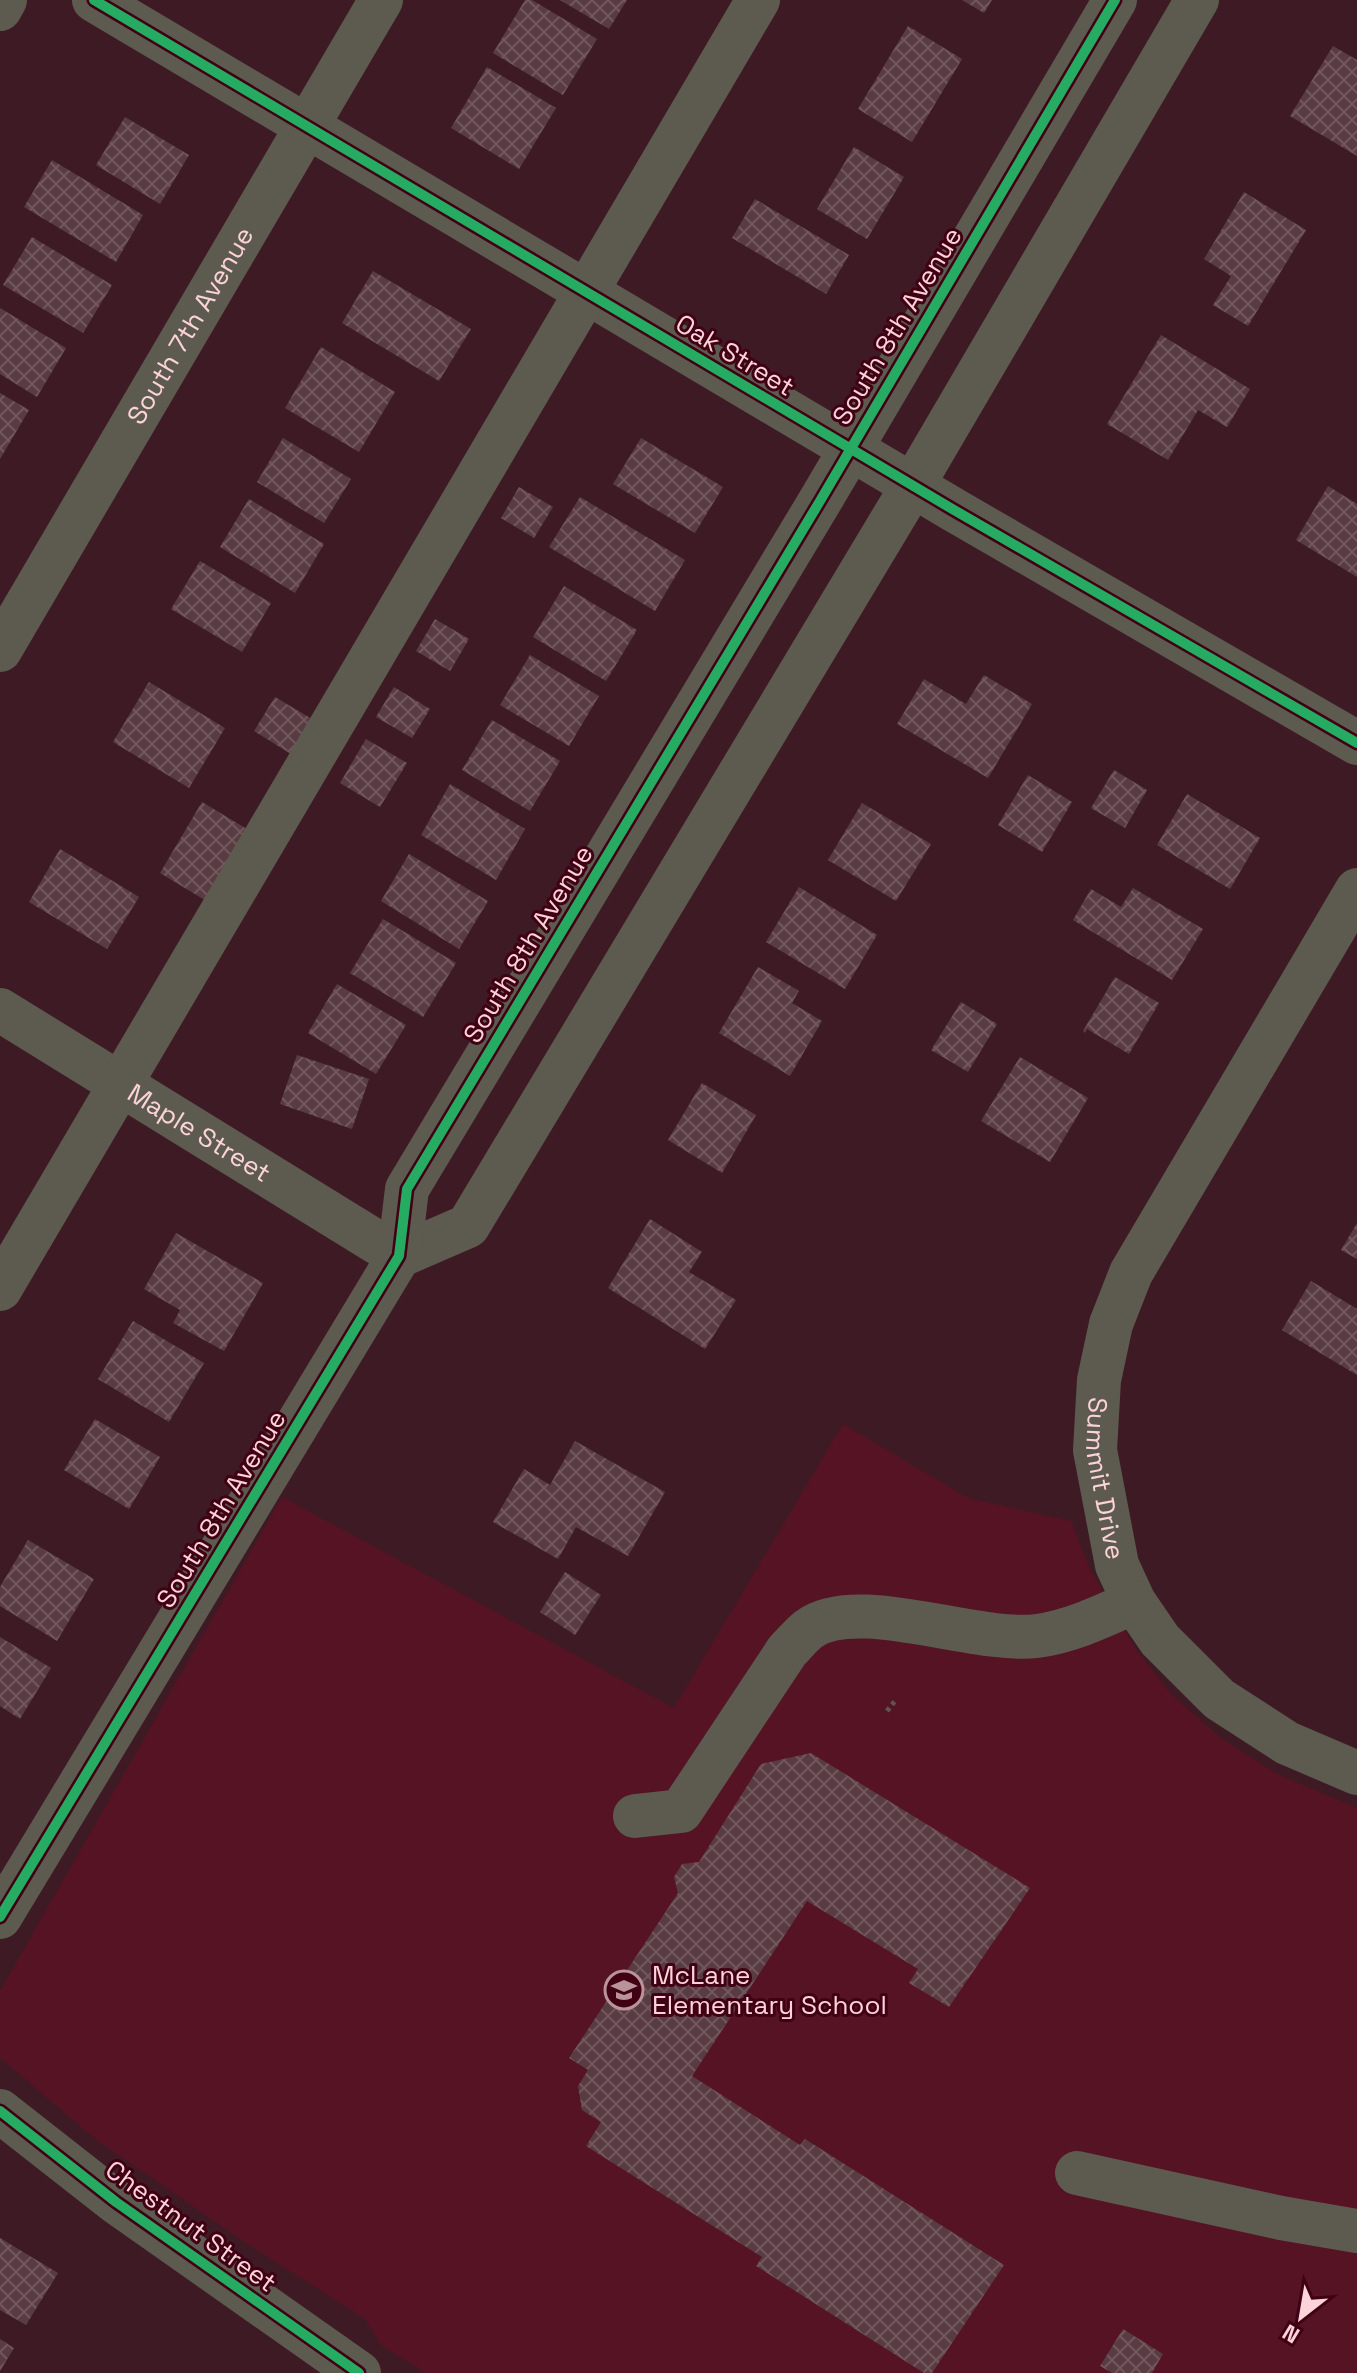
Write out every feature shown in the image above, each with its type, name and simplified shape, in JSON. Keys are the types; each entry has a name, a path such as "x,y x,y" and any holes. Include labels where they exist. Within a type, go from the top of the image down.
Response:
{"street":[{"path":"0,9 5,0"},
{"name":"Oak Street","path":"94,0 851,449 1357,743"},
{"name":"South 7th Avenue","path":"0,650 381,0"},
{"path":"0,1289 758,0"},
{"name":"South 8th Avenue","path":"0,1917 399,1256 407,1189 851,449 1115,0"},
{"path":"399,1256 468,1226 913,485 1197,0"},
{"name":"Summit Drive","path":"1357,890 1131,1273 1111,1324 1099,1380 1095,1450 1117,1565 1134,1602 1160,1640 1219,1699 1287,1743 1357,1773"},
{"name":"Maple Street","path":"0,1010 399,1256"},
{"path":"635,1816 681,1811 787,1651 810,1628 841,1616 885,1619 998,1636 1035,1636 1088,1623 1134,1602"},
{"name":"Chestnut Street","path":"0,2111 116,2202 359,2373"},
{"path":"1077,2173 1281,2218 1357,2231"}],"path":[{"path":"887,1711 895,1701"}],"shaded area":[{"path":"843,1424 968,1498 1071,1521 1090,1569 1135,1648 1172,1695 1222,1739 1277,1774 1357,1808 1357,2373 426,2373 382,2346 365,2319 237,2237 97,2140 0,2058 0,1991 282,1497 674,1708"}],"building":[{"path":"525,0 532,0 597,39 563,95 493,53"},
{"path":"560,0 627,0 609,29"},
{"path":"962,0 992,0 984,13"},
{"path":"908,26 962,59 912,142 858,109"},
{"path":"1333,46 1357,60 1357,156 1290,116"},
{"path":"487,67 556,108 519,169 451,128"},
{"path":"125,117 189,155 160,204 96,165"},
{"path":"854,147 904,177 867,239 817,209"},
{"path":"52,160 143,215 116,262 24,207"},
{"path":"1244,192 1306,230 1248,326 1213,305 1231,276 1204,259"},
{"path":"755,199 849,255 826,294 732,238"},
{"path":"32,237 112,285 83,333 3,285"},
{"path":"373,271 471,329 439,381 342,323"},
{"path":"0,308 66,348 37,397 0,374"},
{"path":"1161,335 1250,389 1227,427 1198,410 1168,460 1107,424"},
{"path":"321,347 395,392 359,452 285,408"},
{"path":"0,393 29,410 0,459"},
{"path":"283,438 351,479 324,523 257,482"},
{"path":"641,438 723,487 695,533 613,484"},
{"path":"1328,486 1357,504 1357,577 1296,540"},
{"path":"519,487 553,507 534,538 501,518"},
{"path":"580,497 685,560 655,611 549,547"},
{"path":"249,499 324,544 295,593 220,547"},
{"path":"200,561 271,603 242,652 171,609"},
{"path":"564,586 637,630 606,681 533,637"},
{"path":"435,619 469,639 450,671 416,651"},
{"path":"530,655 599,696 569,746 500,705"},
{"path":"984,675 1032,704 988,778 897,724 924,679 966,704"},
{"path":"149,682 225,728 189,788 113,742"},
{"path":"394,687 430,709 412,738 376,717"},
{"path":"275,697 312,719 291,754 254,731"},
{"path":"492,720 560,761 530,811 462,770"},
{"path":"366,739 407,763 380,807 340,783"},
{"path":"1114,770 1147,790 1125,828 1091,808"},
{"path":"1028,775 1072,802 1042,852 998,825"},
{"path":"450,784 525,829 496,880 421,835"},
{"path":"1187,794 1260,838 1230,889 1157,845"},
{"path":"202,802 260,837 218,908 160,873"},
{"path":"862,803 931,844 896,901 828,860"},
{"path":"60,849 139,897 107,949 29,902"},
{"path":"409,854 488,901 459,949 381,901"},
{"path":"799,887 877,935 845,989 766,942"},
{"path":"1133,888 1203,929 1172,980 1073,920 1091,889 1121,907"},
{"path":"383,919 456,963 423,1017 350,973"},
{"path":"758,967 799,991 792,1003 822,1021 790,1076 719,1033"},
{"path":"1115,977 1159,1003 1129,1054 1087,1029 1085,1033 1083,1031"},
{"path":"337,984 406,1025 376,1074 308,1033"},
{"path":"961,1002 997,1024 968,1072 931,1050"},
{"path":"297,1055 369,1079 352,1129 280,1104"},
{"path":"1020,1057 1088,1098 1050,1162 981,1121"},
{"path":"702,1083 756,1115 722,1173 668,1140"},
{"path":"650,1219 702,1252 689,1272 736,1300 705,1349 608,1288"},
{"path":"1357,1223 1357,1259 1341,1250"},
{"path":"176,1233 263,1283 224,1351 173,1323 180,1310 144,1289"},
{"path":"1311,1281 1357,1309 1357,1375 1282,1330"},
{"path":"133,1321 204,1363 169,1422 98,1379"},
{"path":"95,1419 160,1457 129,1509 64,1470"},
{"path":"575,1441 665,1492 628,1556 576,1527 558,1559 493,1522 524,1469 550,1485"},
{"path":"28,1540 94,1579 57,1641 0,1606 0,1587"},
{"path":"565,1572 601,1595 575,1635 540,1612"},
{"path":"0,1637 51,1668 20,1719 0,1706"},
{"path":"811,1753 1030,1888 949,2007 909,1983 918,1969 807,1901 692,2076 800,2145 805,2139 1004,2265 932,2373 924,2373 756,2266 762,2257 586,2146 601,2122 582,2110 578,2086 588,2070 569,2058 678,1893 674,1877 682,1864 699,1862 761,1764"},
{"path":"0,2238 58,2273 26,2325 0,2310"},
{"path":"1123,2329 1163,2354 1152,2373 1112,2373 1100,2366"},
{"path":"0,2339 14,2348 0,2371"}],"cycle path":[{"path":"94,0 954,510 1357,743"},
{"path":"0,1917 399,1256 407,1189 820,501 1115,0"},
{"path":"0,2111 116,2202 359,2373"}],"place":[{"name":"McLane Elementary School","path":"624,1990"}]}
